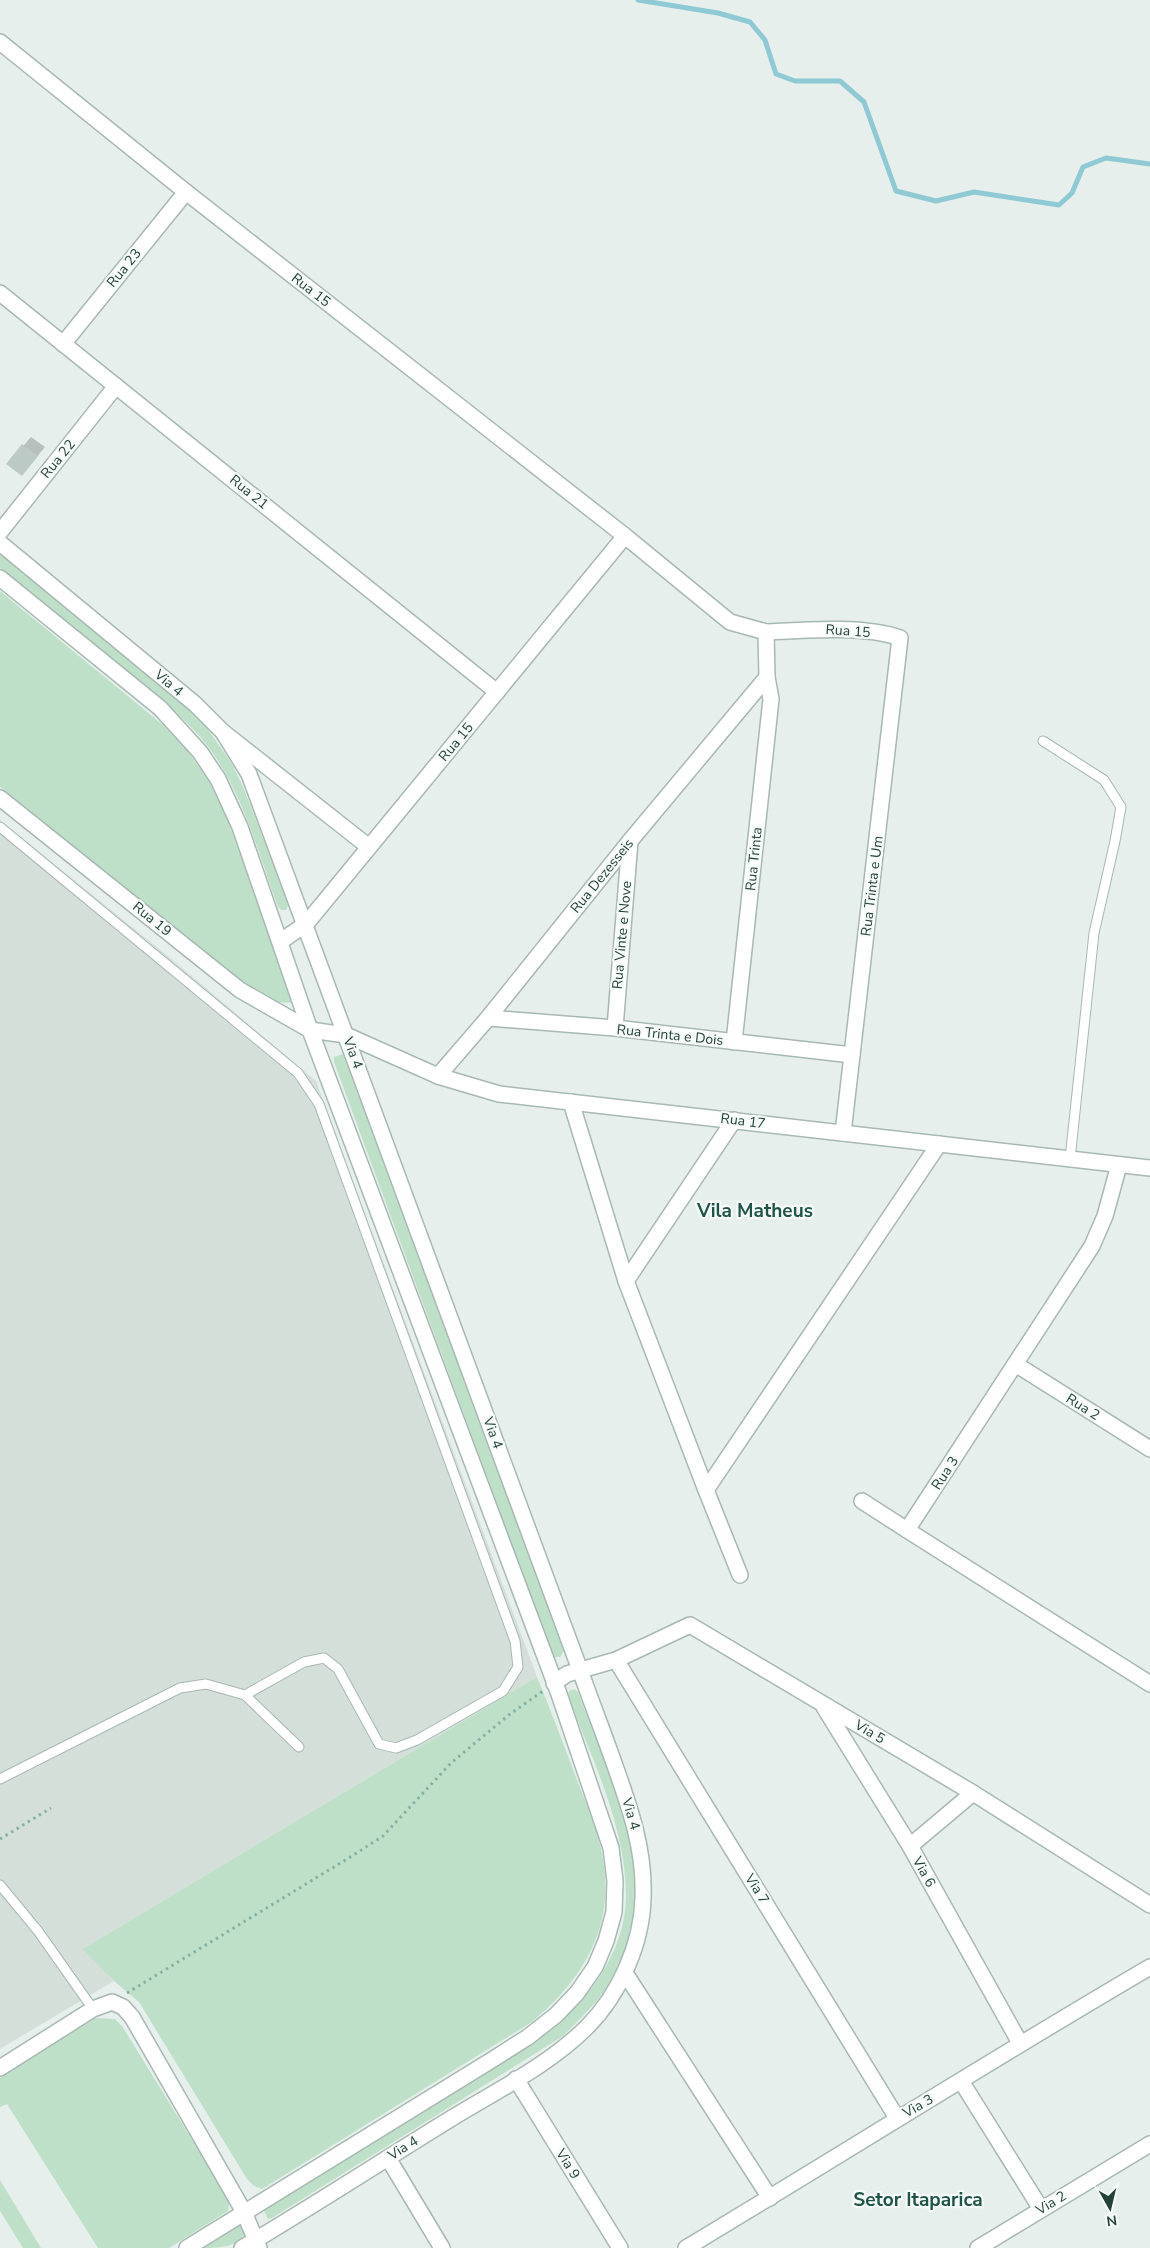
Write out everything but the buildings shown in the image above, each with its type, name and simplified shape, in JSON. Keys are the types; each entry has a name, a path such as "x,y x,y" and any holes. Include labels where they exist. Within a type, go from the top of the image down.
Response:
{"street":[{"name":"Rua 15","path":"0,42 186,192 625,536 730,622 766,632 819,629 889,634 900,638"},
{"name":"Rua 23","path":"63,344 186,192"},
{"name":"Rua 21","path":"2,300 63,344 497,692"},
{"name":"Rua 22","path":"0,532 116,386"},
{"name":"Rua 15","path":"281,941 306,924 625,536"},
{"name":"Via 4","path":"0,543 195,704 224,732 249,774 580,1670 631,1811 638,1837 644,1900 638,1934 624,1972 606,2004 588,2026 561,2050 252,2245"},
{"name":"Via 4","path":"0,578 160,708 200,752 218,779 234,811 281,941 310,1030 602,1814 611,1848 615,1881 614,1912 606,1941 595,1967 577,1993 556,2015 528,2037 187,2248"},
{"path":"766,632 767,677"},
{"name":"Rua Trinta e Um","path":"843,1133 900,638"},
{"name":"Rua Dezesseis","path":"438,1076 488,1018 630,841 767,677"},
{"name":"Rua Trinta","path":"734,1042 771,699 767,677"},
{"path":"224,732 370,847"},
{"name":"Rua 19","path":"0,798 240,990 310,1030"},
{"name":"Rua Vinte e Nove","path":"614,1028 630,841"},
{"name":"Rua Trinta e Dois","path":"488,1018 614,1028 852,1056"},
{"name":"Rua 17","path":"310,1030 346,1035 438,1076 499,1094 1150,1168"},
{"path":"571,1102 626,1280 740,1575"},
{"path":"626,1280 734,1120"},
{"path":"706,1490 939,1144"},
{"name":"Rua 3","path":"908,1530 1017,1365 1092,1246 1104,1216 1119,1165"},
{"name":"Rua 2","path":"1017,1365 1150,1449"},
{"path":"862,1500 1150,1684"},
{"name":"Via 5","path":"554,1683 567,1674 616,1660 690,1625 973,1793 1150,1905"},
{"name":"Via 7","path":"616,1660 897,2118"},
{"name":"Via 6","path":"823,1704 910,1846 1020,2043"},
{"path":"910,1846 973,1793"},
{"name":"Via 3","path":"686,2248 897,2118 961,2082 1020,2043 1150,1967"},
{"path":"624,1972 770,2198"},
{"path":"0,2068 93,2009 112,2002 123,2006 132,2017 244,2212 252,2245"},
{"name":"Via 9","path":"516,2079 620,2248"},
{"path":"961,2082 1041,2209"},
{"name":"Via 2","path":"978,2248 1150,2144"},
{"path":"388,2158 442,2248"}],"lane":[{"path":"1043,740 1104,780 1120,807 1116,841 1094,932 1070,1159"},
{"path":"0,826 298,1073 319,1104 516,1641 518,1666 503,1691 417,1740 396,1748 379,1744 338,1669 324,1658 304,1662 245,1695"},
{"path":"0,1779 180,1688 206,1684 245,1695 300,1747"},
{"path":"0,1886 38,1931 93,2009"}],"path":[{"path":"112,2002 383,1836 451,1763 510,1714 554,1683"},
{"path":"0,1839 51,1808"}],"shaded area":[{"path":"0,820 169,957 316,1081 537,1677 84,1949 114,1981 0,2049"}],"green space":[{"path":"0,554 173,695 207,728 232,764 243,787 289,903 286,910 281,910 278,907 242,807 223,769 207,745 161,699 0,568"},
{"path":"0,591 163,725 187,750 209,781 225,813 294,1003 278,1002 238,979 0,787"},
{"path":"343,1054 564,1650 560,1657 555,1657 552,1654 334,1062 334,1057"},
{"path":"537,1677 599,1839 605,1885 604,1908 599,1930 591,1951 566,1989 532,2022 262,2189 254,2186 247,2179 139,2002 114,1981 83,1949"},
{"path":"574,1689 578,1692 618,1800 628,1837 634,1875 633,1912 625,1949 608,1985 593,2005 563,2036 268,2219 264,2211 266,2207 547,2033 577,2006 602,1973 612,1955 624,1916 626,1896 624,1870 620,1844 606,1794 568,1696 569,1691"},
{"path":"95,2018 115,2019 122,2026 226,2195 229,2204 228,2211 169,2248 98,2248 7,2104 0,2107 0,2078"},
{"path":"0,2180 41,2248 23,2248 0,2211"},
{"path":"238,2225 242,2225 246,2231 239,2241 227,2246 201,2248"}],"waterway":[{"path":"638,0 718,13 750,22 765,40 776,74 795,81 840,81 864,102 896,191 936,201 974,192 1059,205 1072,193 1083,167 1106,158 1150,164"}],"district":[{"name":"Vila Matheus","path":"755,1211"},
{"name":"Setor Itaparica","path":"918,2200"}]}
